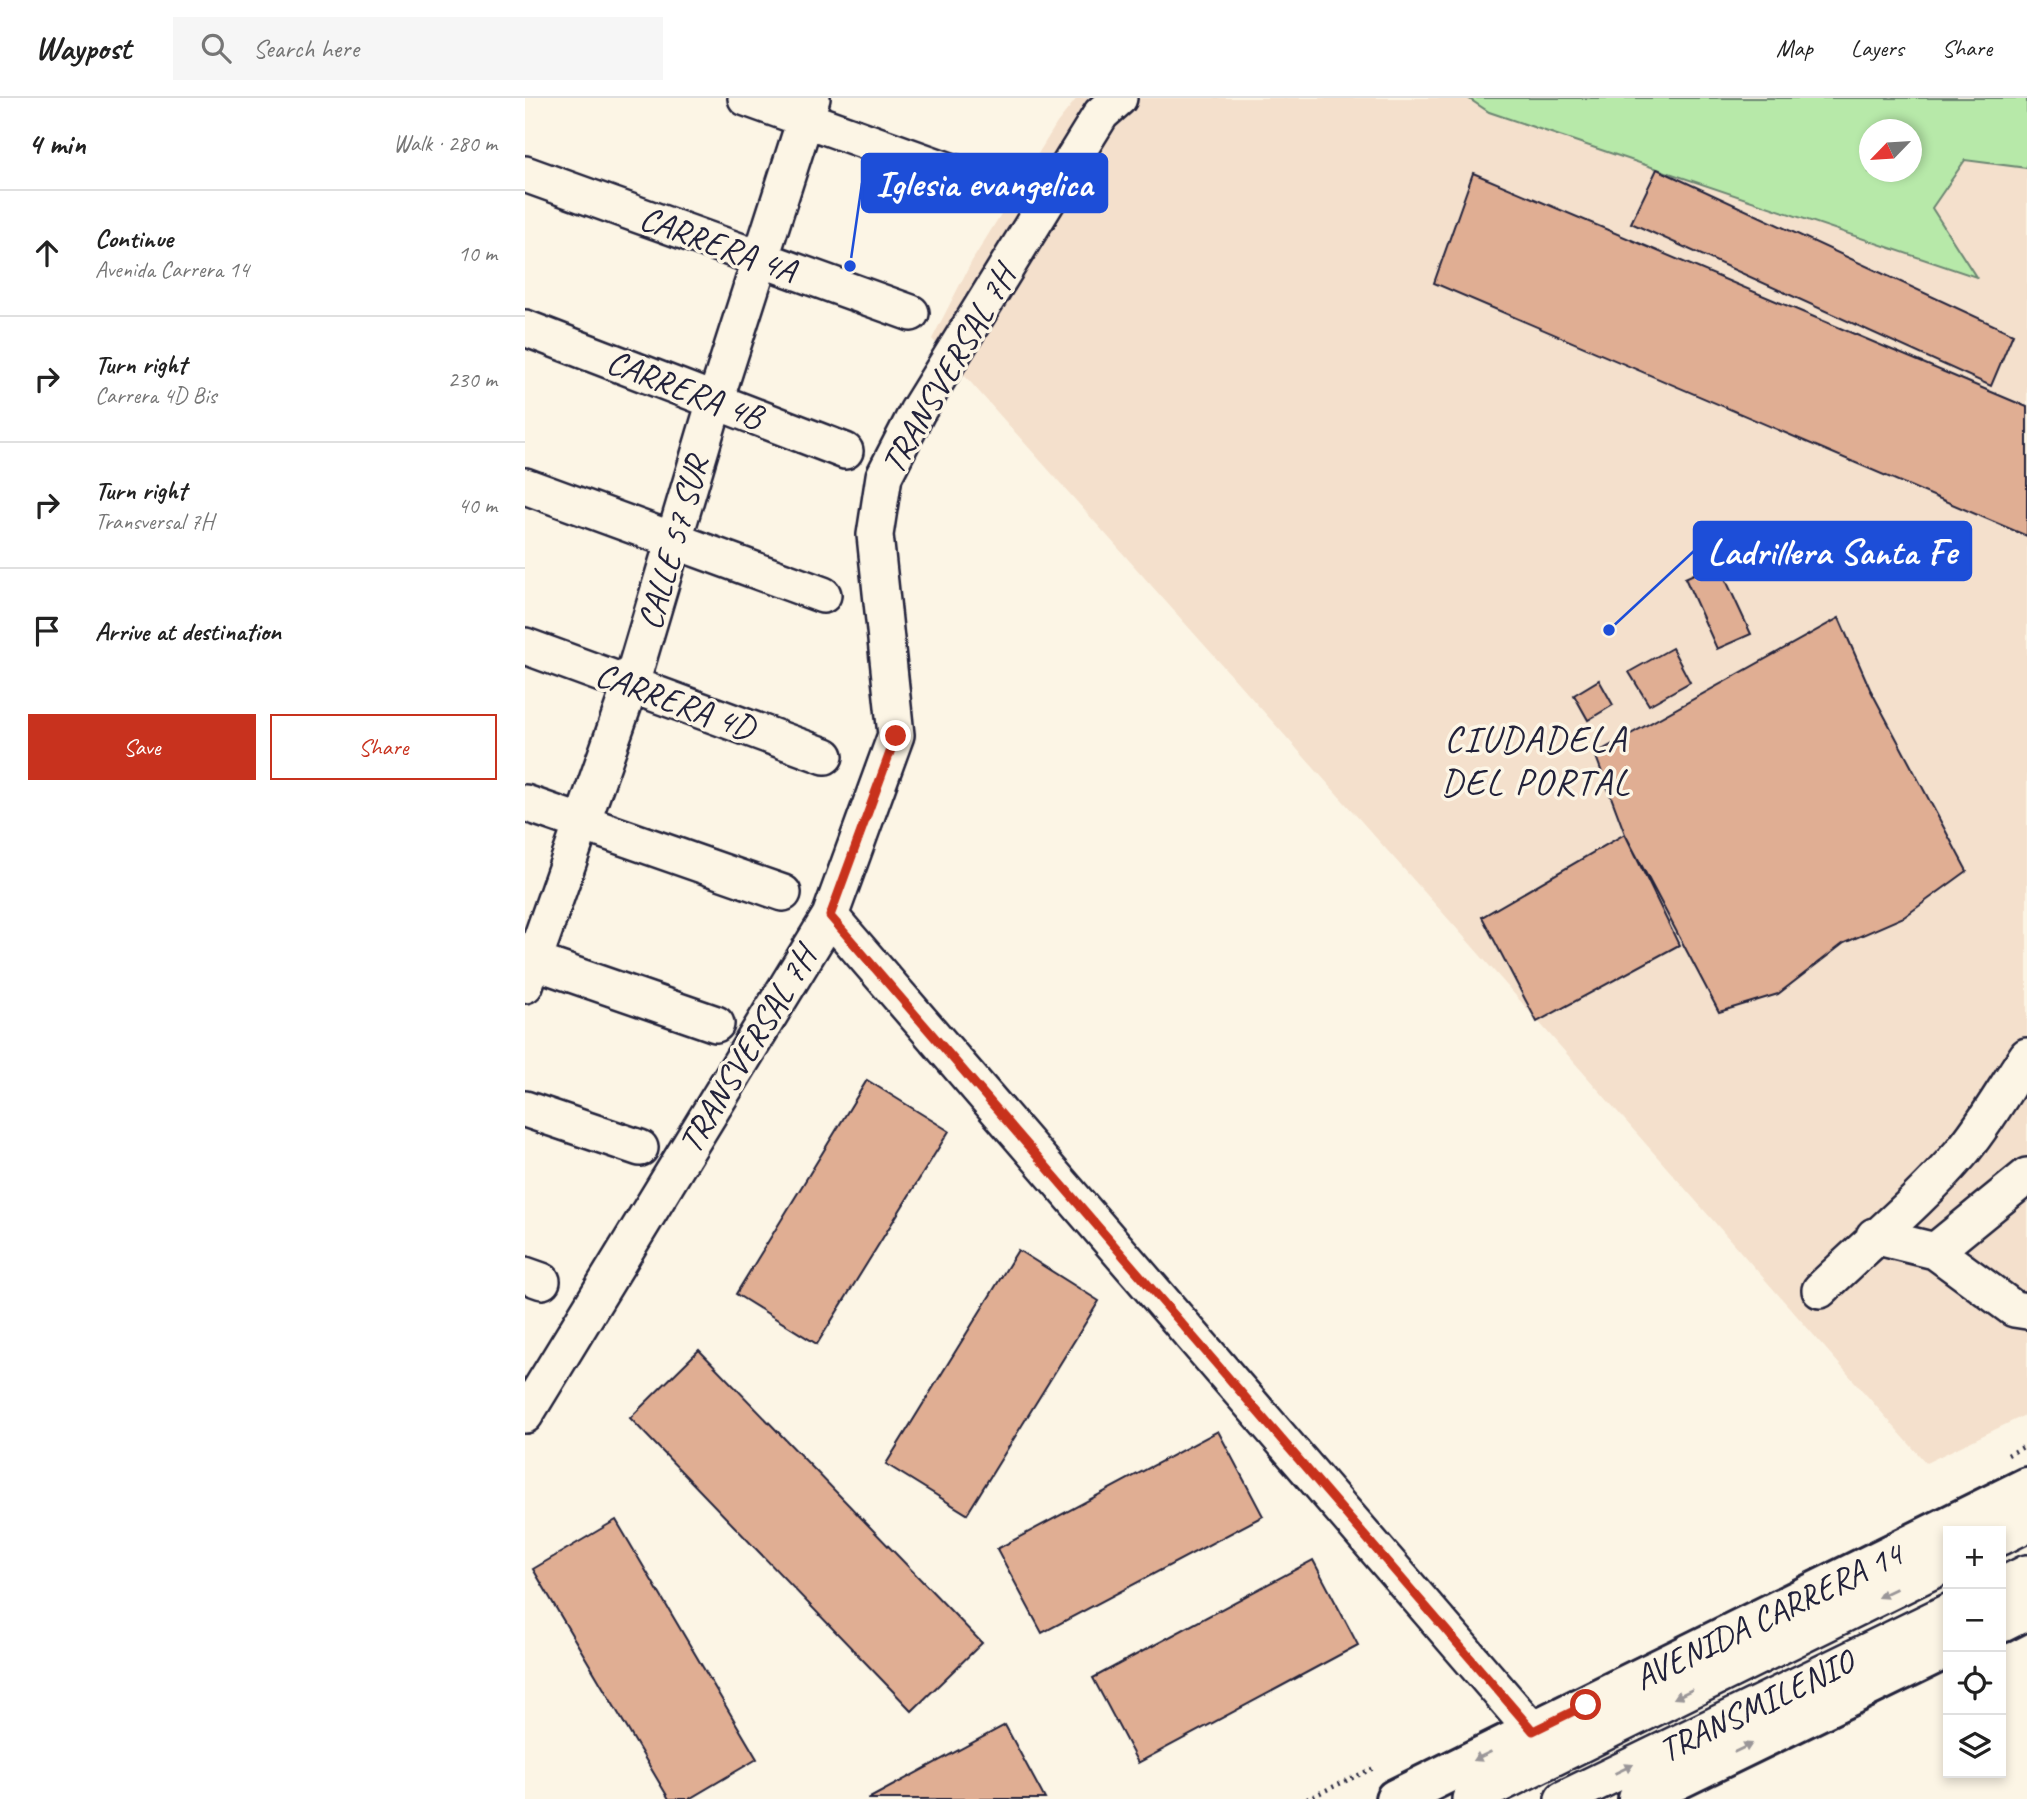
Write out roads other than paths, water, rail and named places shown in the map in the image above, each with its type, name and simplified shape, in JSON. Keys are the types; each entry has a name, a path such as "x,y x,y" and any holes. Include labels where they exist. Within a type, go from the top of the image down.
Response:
{"main road":[{"name":"AVENIDA CARRERA 14","path":"1395,1799 2027,1488"},
{"path":"2006,1620 2027,1610"},
{"path":"1637,1799 1943,1650"}],"street":[{"path":"746,98 809,109 989,185"},
{"name":"TRANSVERSAL 7H","path":"525,1415 830,916 896,736 875,536 884,476 917,412 1101,114 1119,98"},
{"name":"CALLE 57 SUR","path":"528,968 583,823 631,684 715,401 809,109"},
{"name":"CARRERA 4A","path":"525,174 911,313"},
{"name":"CARRERA 4B","path":"525,328 845,451"},
{"path":"525,486 823,595"},
{"name":"CARRERA 4D","path":"525,646 825,756"},
{"path":"525,803 783,893"},
{"path":"830,916 1533,1731"},
{"path":"528,968 716,1024"},
{"path":"1820,1290 1874,1237 1917,1201 1962,1152 2027,1056"},
{"path":"525,1109 640,1148"},
{"path":"1935,1251 2027,1176"},
{"path":"1874,1237 1935,1251 2014,1309 2027,1311"},
{"path":"2006,1534 2027,1524"},
{"name":"TRANSMILENIO","path":"1471,1799 1943,1565"},
{"path":"2006,1584 2027,1573"},
{"name":"TRANSMILENIO","path":"1563,1799 1943,1614"}],"place":[{"name":"Iglesia evangelica","path":"850,266"},
{"name":"Ladrillera Santa Fe","path":"1609,630"}],"district":[{"name":"CIUDADELA DEL PORTAL","path":"1536,760"}]}
